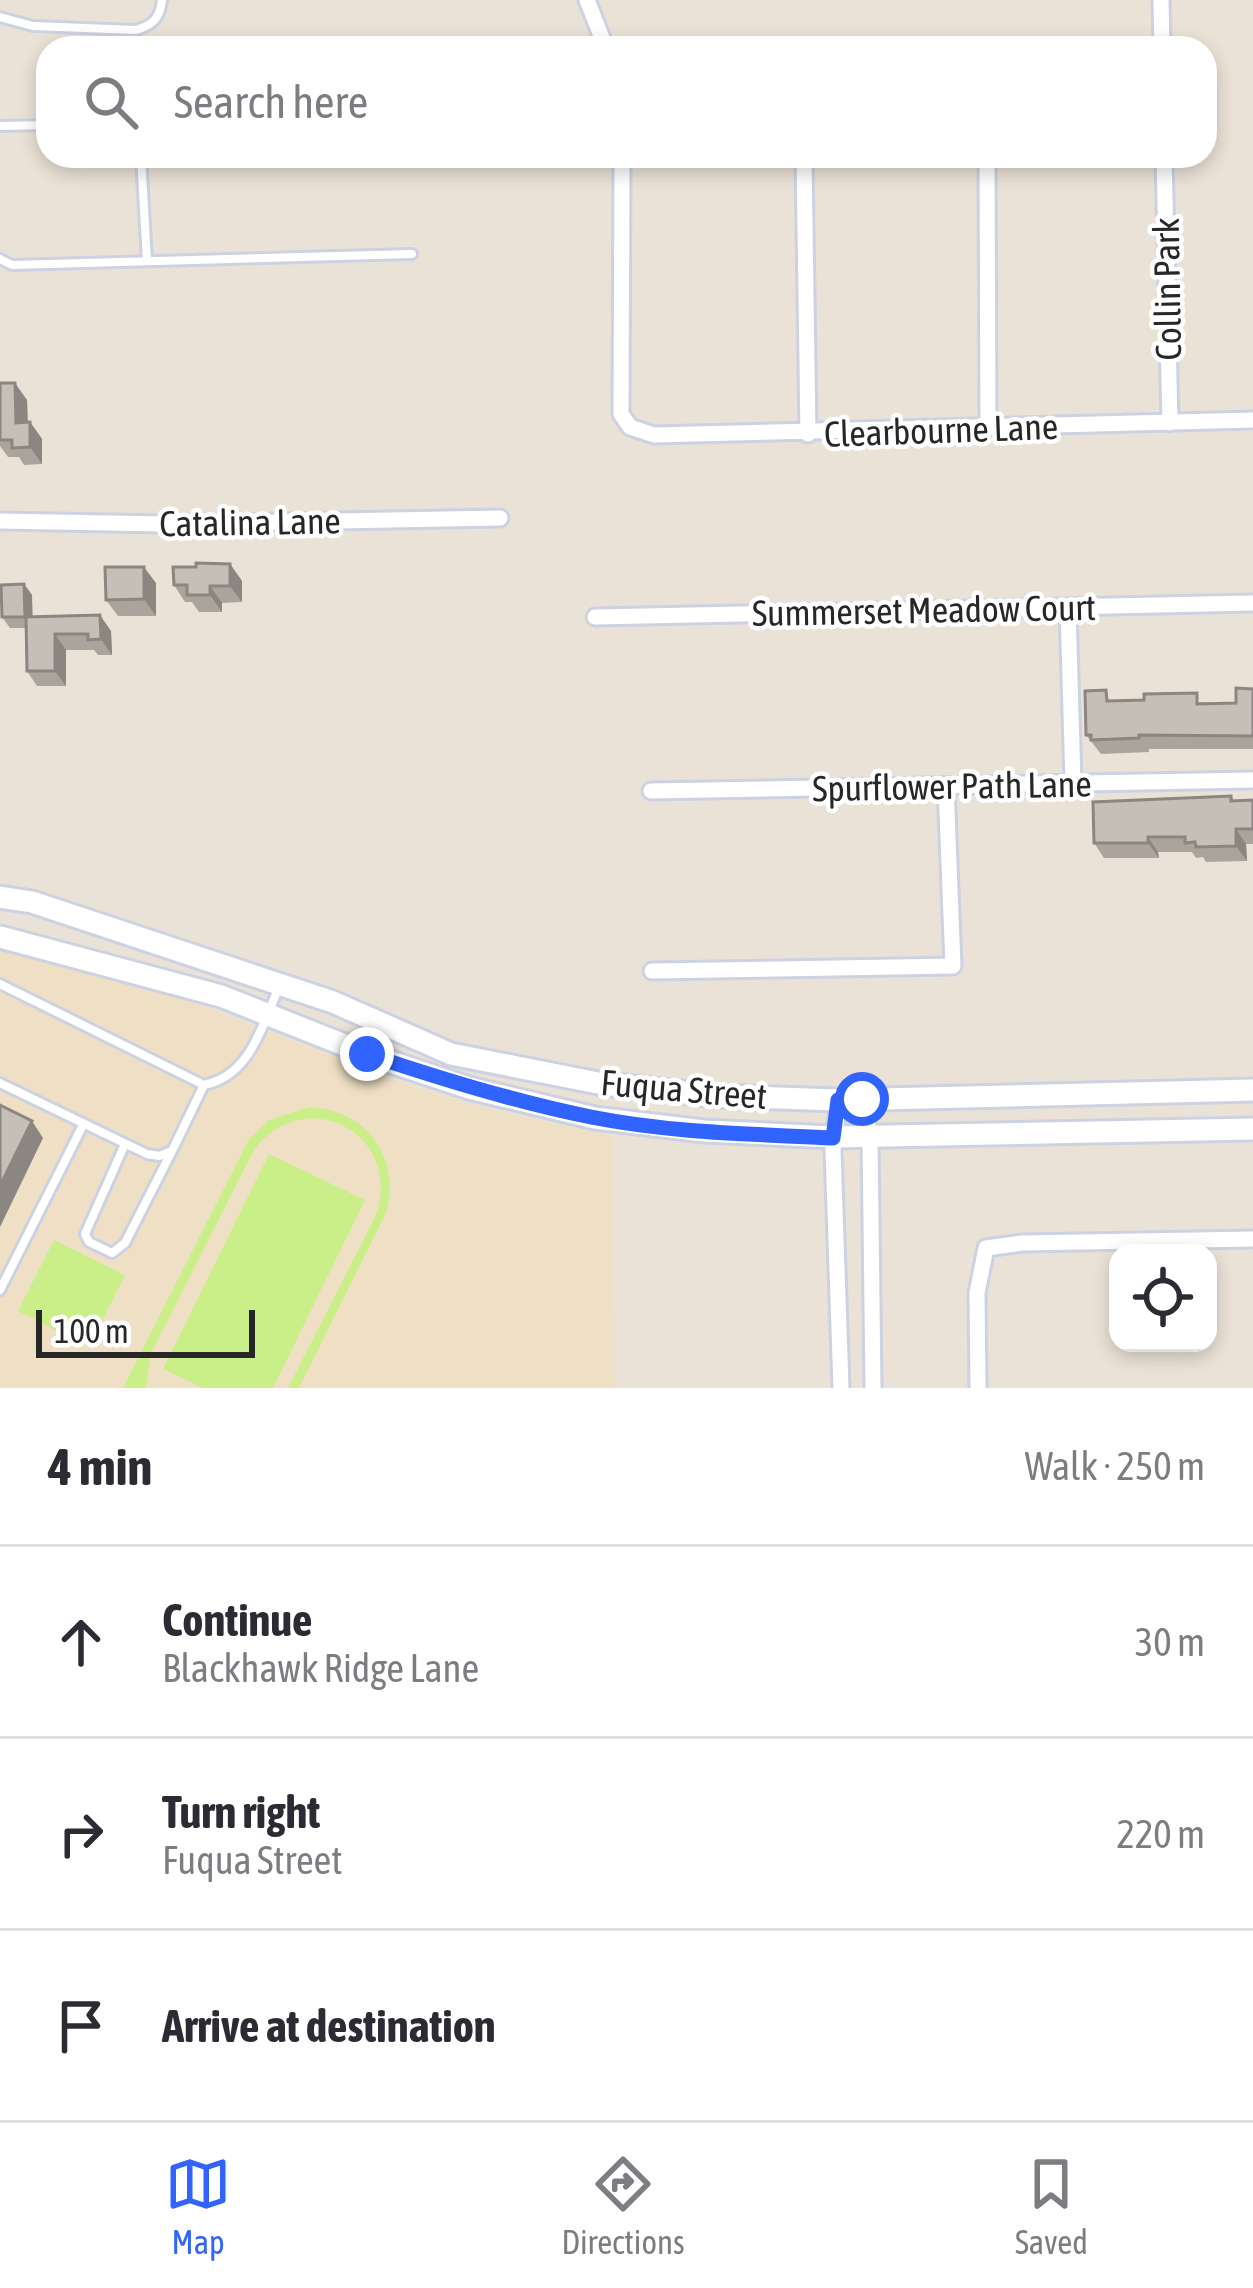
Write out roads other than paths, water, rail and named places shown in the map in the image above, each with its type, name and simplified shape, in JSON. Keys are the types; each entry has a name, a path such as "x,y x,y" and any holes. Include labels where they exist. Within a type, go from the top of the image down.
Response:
{"main road":[{"name":"Fuqua Street","path":"0,896 32,902 332,1002 451,1054 604,1084 719,1096 838,1100 1253,1090"},
{"name":"Fuqua Street","path":"0,937 221,995 367,1054 469,1088 595,1118 704,1131 833,1138 1253,1129"},
{"path":"1214,1091 1214,1129"}],"street":[{"path":"586,0 601,36"},
{"path":"1161,0 1162,36"},
{"name":"Clearbourne Lane","path":"622,168 621,414 630,428 654,435 808,434 1253,421"},
{"path":"804,168 808,434"},
{"path":"987,168 988,428"},
{"name":"Collin Park","path":"1164,168 1170,423"},
{"name":"Catalina Lane","path":"0,520 163,524 500,518"},
{"name":"Summerset Meadow Court","path":"595,617 1253,603"},
{"path":"1068,607 1073,783"},
{"name":"Spurflower Path Lane","path":"651,791 1253,779"},
{"path":"652,970 952,966 946,786"},
{"path":"862,1099 870,1137 873,1388"},
{"path":"838,1100 833,1138 842,1388"},
{"path":"978,1388 976,1292 986,1248 1022,1243 1253,1239"}],"lane":[{"path":"0,17 33,26 136,30 150,26 163,0"},
{"path":"0,126 36,124"},
{"path":"141,168 146,261"},
{"path":"0,259 12,265 412,254"},
{"path":"0,984 205,1085"},
{"path":"125,1144 85,1234 89,1242 112,1253 125,1244 205,1085 231,1076 243,1064 280,985"},
{"path":"0,1083 147,1154 172,1151"},
{"path":"0,1290 84,1125"}]}
